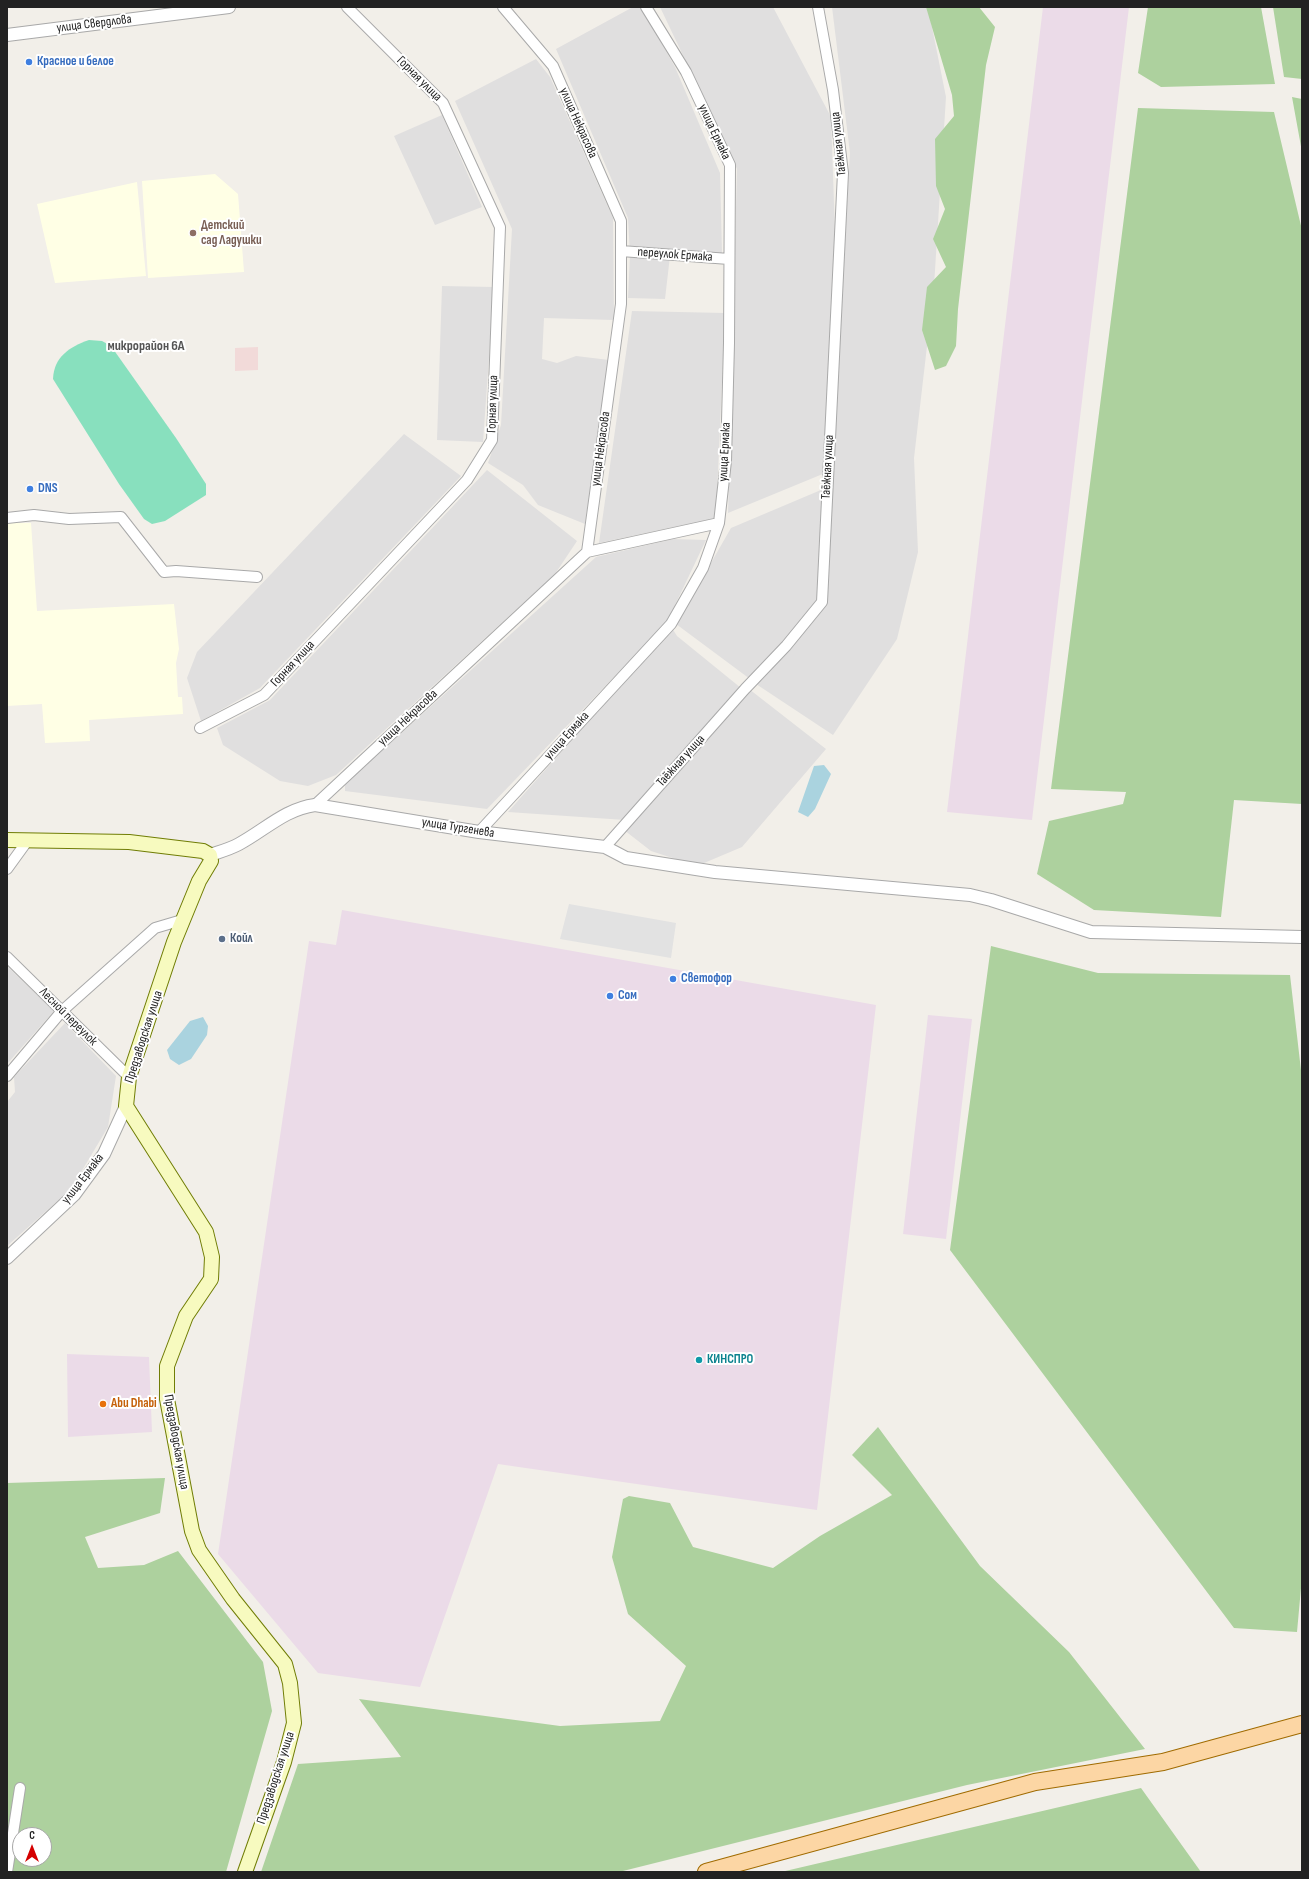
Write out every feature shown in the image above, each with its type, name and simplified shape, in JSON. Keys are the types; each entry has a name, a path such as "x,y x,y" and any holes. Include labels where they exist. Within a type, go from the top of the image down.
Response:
{"main road":[{"path":"7,840 129,842 203,851 210,855"},
{"name":"Предзаводская улица","path":"210,855 210,861 199,881 182,920 129,1077 126,1106 206,1232 212,1258 211,1279 186,1316 168,1366 167,1399 192,1531 199,1550 232,1599 285,1664 290,1683 294,1724 284,1762 245,1872"},
{"path":"706,1872 1036,1782 1163,1762 1302,1724"}],"street":[{"name":"улица Свердлова","path":"7,35 229,7"},
{"name":"Горная улица","path":"200,728 264,695 467,480 492,440 500,227 443,102 347,7"},
{"name":"улица Некрасова","path":"315,805 587,552 621,304 621,221 553,66 503,7"},
{"name":"улица Ермака","path":"480,832 670,624 703,568 720,523 726,461 730,165 686,72 646,7"},
{"name":"Таёжная улица","path":"605,847 745,689 786,646 822,602 843,173 833,90 818,7"},
{"name":"переулок Ермака","path":"621,251 729,259"},
{"path":"7,518 34,515 69,519 121,517 164,572 176,571 257,577"},
{"path":"587,552 720,523"},
{"name":"улица Тургенева","path":"210,855 238,845 283,815 303,807 315,805 480,832 605,847 626,858 715,872 970,895 991,900 1091,932 1302,937"},
{"path":"7,869 28,840"},
{"path":"7,1076 62,1011 154,928 182,920"},
{"name":"Лесной переулок","path":"7,957 129,1077"},
{"name":"улица Ермака","path":"7,1258 74,1195 104,1154 126,1106"},
{"path":"7,1872 20,1788"}],"shaded area":[{"path":"633,7 641,7 675,67 720,173 722,253 670,256 665,299 628,298 630,255 628,218 556,49"},
{"path":"660,7 773,7 831,117 836,261 831,468 850,153 832,7 928,7 946,97 934,286 914,458 918,552 897,639 833,735 753,682 822,605 830,471 728,513 737,169"},
{"path":"1043,7 1129,7 1032,820 947,812"},
{"path":"536,59 550,77 613,218 614,320 544,318 542,359 557,363 576,356 609,360 585,524 538,505 523,485 488,463 501,425 512,229 455,101"},
{"path":"442,115 482,207 435,225 394,136"},
{"name":"Детский сад Ладушки","path":"215,174 238,194 244,272 148,278 142,181"},
{"path":"137,182 146,276 55,283 37,204"},
{"path":"442,286 494,287 483,442 437,440"},
{"path":"632,311 725,313 716,518 599,543"},
{"path":"258,347 258,370 235,371 235,348"},
{"path":"404,434 461,476 260,688 201,721 187,678 197,652"},
{"path":"487,470 577,541 555,574 336,775 308,786 280,781 223,745 217,728 270,700"},
{"path":"828,487 820,600 750,679 676,624 731,528"},
{"path":"7,523 31,523 37,611 174,604 179,649 176,663 178,697 182,697 183,714 89,720 90,741 45,743 42,704 7,706"},
{"path":"673,539 706,540 667,622 487,809 345,791 345,784 596,557"},
{"path":"672,628 677,636 741,688 625,820 508,812 661,639"},
{"path":"749,689 826,749 742,847 697,866 651,851 624,830"},
{"path":"569,904 676,923 671,958 560,939"},
{"path":"342,910 876,1005 817,1510 498,1464 420,1687 318,1673 218,1554 309,941 336,945"},
{"path":"7,966 54,1011 7,1064"},
{"path":"928,1015 972,1019 946,1239 903,1234"},
{"path":"65,1023 116,1076 108,1127 71,1189 7,1246 7,1102 15,1092 14,1077"},
{"path":"67,1354 149,1357 152,1432 68,1437"}],"green space":[{"path":"926,7 979,7 995,27 986,65 958,309 956,346 946,366 935,370 922,330 927,287 946,267 933,239 945,209 936,186 935,139 954,116 952,95"},
{"path":"1148,7 1261,7 1275,84 1161,87 1138,73"},
{"path":"1273,7 1302,7 1302,79 1284,77"},
{"path":"1292,97 1302,99 1302,152"},
{"path":"1138,108 1274,112 1302,230 1302,804 1234,800 1221,917 1094,910 1037,874 1049,821 1123,804 1126,792 1051,789"},
{"path":"89,340 102,341 111,346 176,438 206,484 206,495 165,521 152,524 144,519 119,484 53,379 56,365 64,354 75,346"},
{"path":"991,946 1098,973 1290,975 1302,1079 1302,1577 1297,1632 1234,1628 950,1250"},
{"path":"878,1427 980,1566 1069,1652 1145,1749 967,1785 619,1872 261,1872 298,1764 401,1757 359,1699 560,1726 660,1721 686,1666 628,1614 612,1557 623,1499 629,1496 670,1503 693,1547 773,1568 820,1536 892,1495 852,1455"},
{"path":"165,1478 160,1513 85,1537 98,1568 144,1565 178,1551 263,1662 272,1711 226,1872 7,1872 7,1483"},
{"path":"1141,1788 1201,1872 781,1872"}],"water":[{"path":"824,765 831,774 815,809 808,817 798,812 814,766"},
{"path":"203,1017 208,1026 207,1035 191,1059 179,1065 170,1059 167,1050 190,1021"}],"place":[{"name":"Красное и белое","path":"29,62"},
{"name":"Детский сад Ладушки","path":"193,233"},
{"name":"DNS","path":"30,489"},
{"name":"Койл","path":"222,939"},
{"name":"Светофор","path":"673,979"},
{"name":"Сом","path":"610,996"},
{"name":"КИНСПРО","path":"699,1360"},
{"name":"Abu Dhabi","path":"103,1404"}],"district":[{"name":"микрорайон 6А","path":"146,346"}]}
